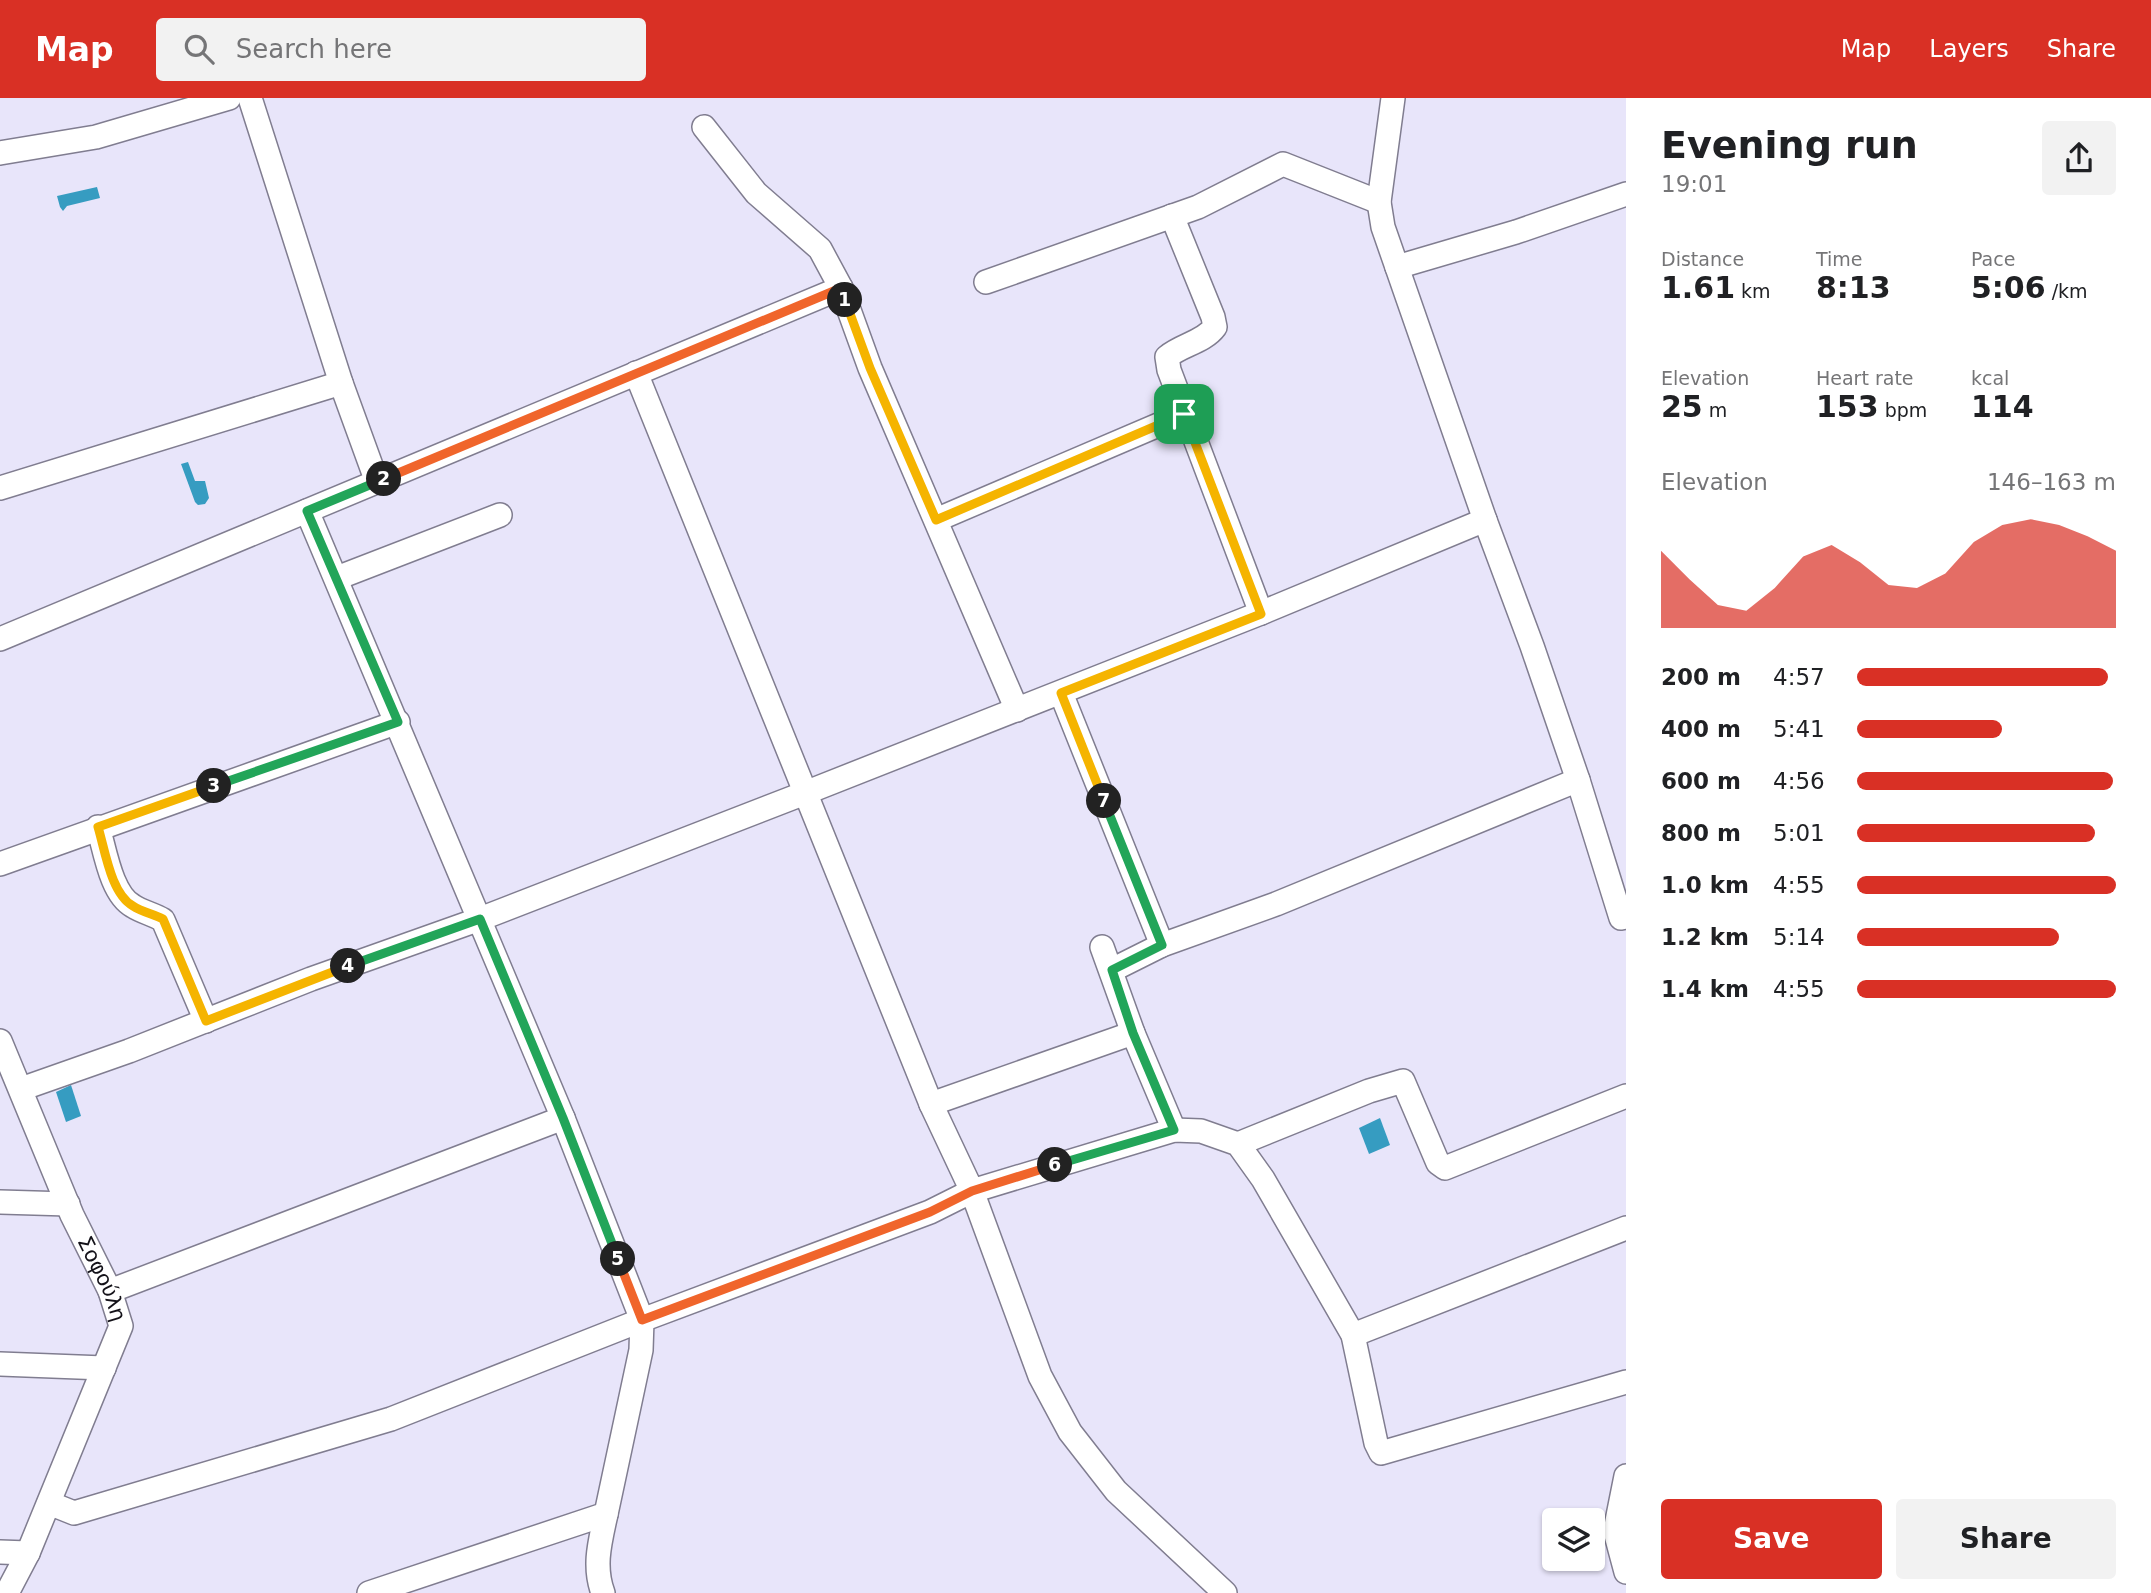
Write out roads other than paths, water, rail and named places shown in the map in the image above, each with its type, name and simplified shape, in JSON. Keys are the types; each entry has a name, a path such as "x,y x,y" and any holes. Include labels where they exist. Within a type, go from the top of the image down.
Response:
{"street":[{"path":"0,153 96,136 229,98"},
{"path":"250,98 341,383 377,482"},
{"path":"1393,98 1379,202 1383,227 1532,646 1624,922"},
{"path":"704,127 756,193 820,249 841,288 870,368 1017,710"},
{"path":"986,282 1198,207 1283,164 1379,202"},
{"path":"1397,267 1625,196"},
{"path":"1172,216 1215,327 1210,334 1176,349 1167,357 1169,370 1261,614"},
{"path":"0,639 841,288"},
{"path":"636,373 931,1104 972,1191 1040,1376 1070,1432 1116,1491 1225,1593"},
{"path":"0,488 341,383"},
{"path":"936,520 1184,414"},
{"path":"307,511 563,1118 642,1320 640,1350 597,1560 603,1593"},
{"path":"337,578 500,516"},
{"path":"21,1089 311,979 480,919 805,793 1261,614 1485,520"},
{"path":"1061,693 1162,945"},
{"path":"0,864 398,722"},
{"path":"1112,970 1162,945 1276,904 1578,780"},
{"path":"98,827 116,887 133,907 163,919 206,1021"},
{"path":"1102,947 1133,1033 1174,1130"},
{"path":"931,1104 1133,1033"},
{"name":"Σοφούλη","path":"0,1041 68,1205 110,1291 121,1326 50,1503 7,1593"},
{"path":"1238,1144 1403,1080 1438,1163 1445,1168 1626,1096"},
{"path":"110,1291 563,1118"},
{"path":"50,1503 74,1513 391,1419 642,1320 930,1212 972,1191 1174,1130 1201,1131 1238,1144 1263,1179 1353,1335 1376,1443 1381,1453 1626,1382"},
{"path":"0,1202 68,1205"},
{"path":"1353,1335 1626,1228"},
{"path":"0,1364 104,1368"},
{"path":"1626,1476 1615,1531 1626,1572"},
{"path":"369,1593 606,1514"},
{"path":"0,1552 28,1553"}],"water":[{"path":"97,187 100,198 67,206 63,211 60,207 57,196"},
{"path":"188,462 195,481 205,481 209,498 205,504 198,505 195,502 181,464"},
{"path":"71,1085 81,1116 66,1122 56,1092"},
{"path":"1380,1118 1390,1145 1369,1154 1359,1128"}]}
